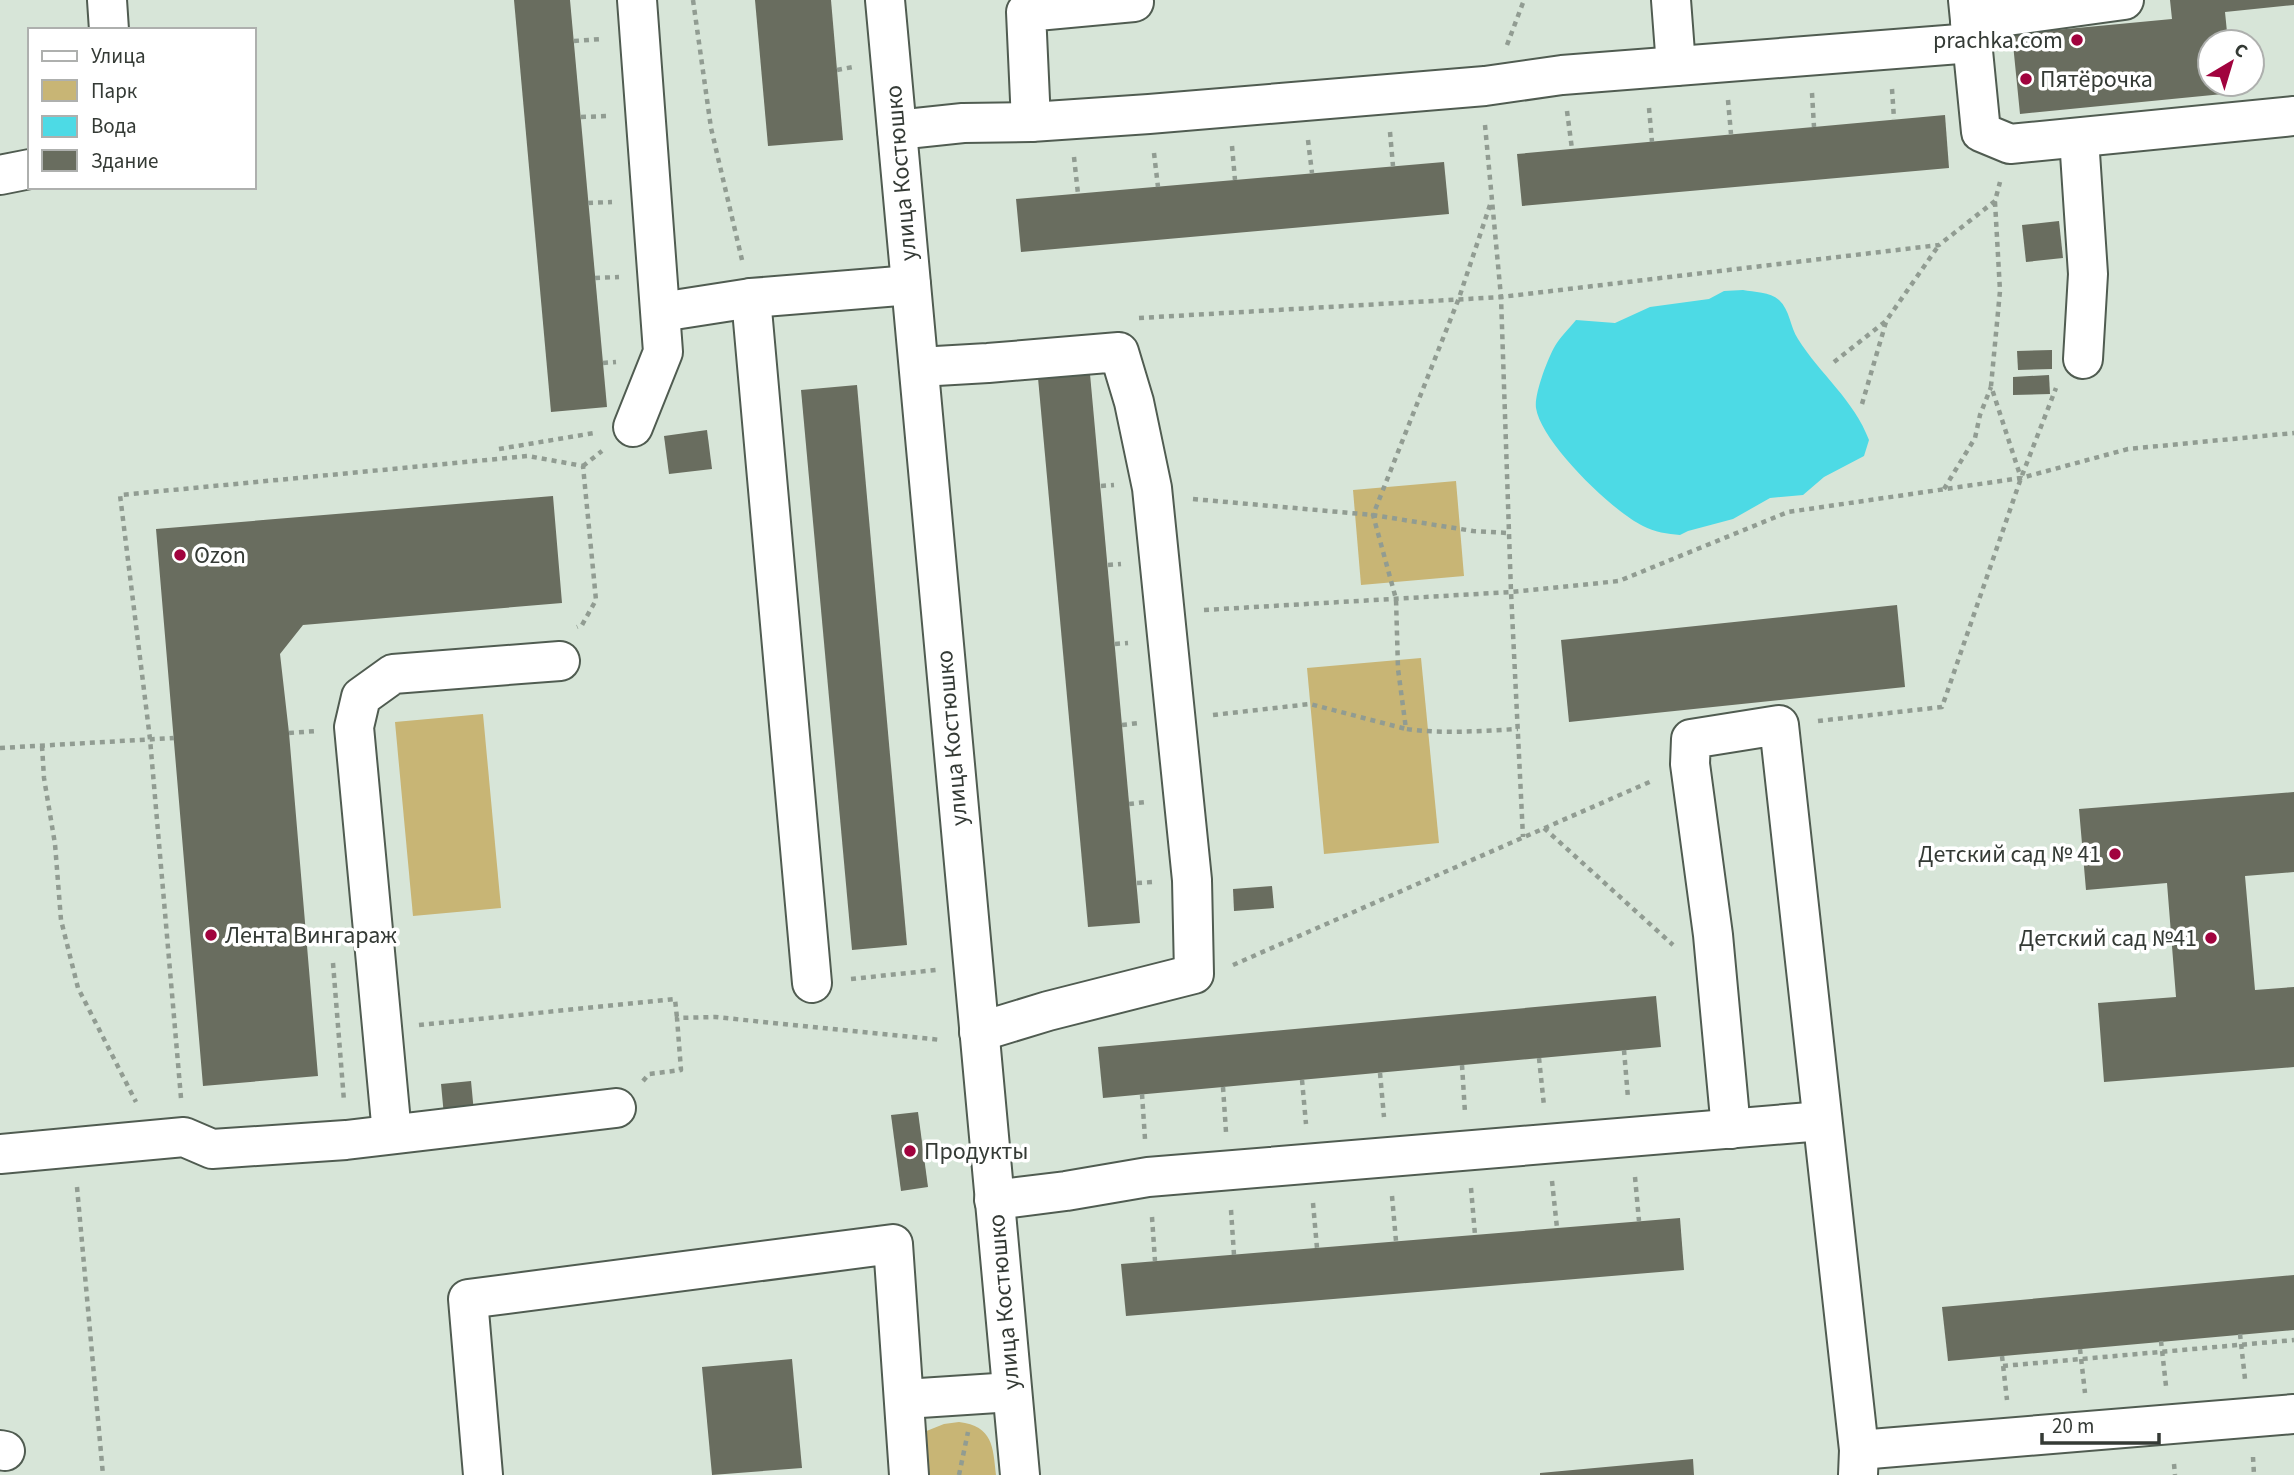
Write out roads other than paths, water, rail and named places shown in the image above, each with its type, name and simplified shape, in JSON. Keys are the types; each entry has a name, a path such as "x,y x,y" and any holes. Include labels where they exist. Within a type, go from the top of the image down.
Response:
{"street":[{"path":"107,0 109,28"},
{"path":"633,427 663,352 637,0"},
{"name":"улица Костюшко","path":"885,0 1020,1475"},
{"path":"1671,0 1676,66"},
{"path":"897,130 963,123 1031,122 1149,114 1485,86 1562,75 1676,66 2124,0"},
{"path":"1031,122 1026,12 1134,2"},
{"path":"1970,21 1982,132 2010,144 2294,116"},
{"path":"2079,138 2088,274 2083,359"},
{"path":"0,176 28,169"},
{"path":"661,312 751,298 911,285"},
{"path":"751,298 812,983"},
{"path":"919,366 1119,352 1134,402 1152,488 1192,880 1194,974 1048,1011 979,1032"},
{"path":"393,1134 354,727 361,697 393,674 560,661"},
{"path":"1731,1129 1716,970 1690,764 1691,739 1779,725 1858,1462 2294,1414"},
{"path":"0,1154 170,1139 212,1149 346,1140 616,1108"},
{"path":"994,1200 1148,1177 1822,1121"},
{"path":"483,1475 468,1299 893,1244 909,1475"},
{"path":"905,1399 1012,1392"}],"water":[{"path":"1743,290 1771,295 1783,304 1798,339 1863,426 1869,440 1864,456 1824,477 1803,495 1770,498 1733,519 1680,535 1647,528 1597,491 1550,439 1536,408 1545,367 1557,343 1576,320 1615,323 1650,307 1709,299 1724,291"}],"place":[{"name":"prachka.com","path":"2077,40"},
{"name":"Пятёрочка","path":"2026,79"},
{"name":"Ozon","path":"180,555"},
{"name":"Детский сад № 41","path":"2115,854"},
{"name":"Лента Вингараж","path":"211,935"},
{"name":"Детский сад №41","path":"2211,938"},
{"name":"Продукты","path":"910,1151"}]}
